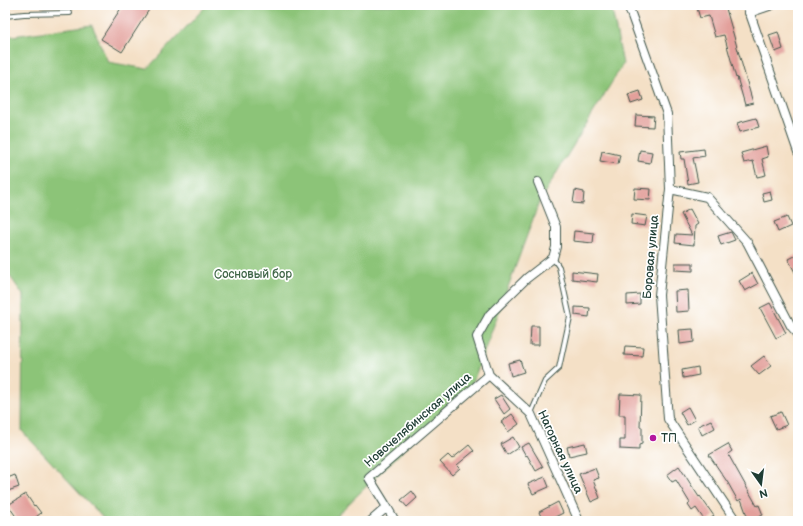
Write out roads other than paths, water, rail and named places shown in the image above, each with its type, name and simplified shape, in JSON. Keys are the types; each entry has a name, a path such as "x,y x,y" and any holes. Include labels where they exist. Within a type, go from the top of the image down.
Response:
{"street":[{"name":"Боровая улица","path":"628,5 667,114 670,188 658,295 668,419 736,521"},
{"path":"772,5 748,9 798,152"},
{"path":"538,182 556,227 556,247 553,258"},
{"path":"670,188 707,197 747,242 791,326 798,334"},
{"name":"Нагорная улица","path":"553,258 527,278 490,314 477,337 489,375 531,414 579,521"},
{"name":"Новочелябинская улица","path":"387,507 369,478 489,375"},
{"path":"371,521 387,507 395,521"}],"lane":[{"path":"5,16 70,13"},
{"path":"531,414 545,381 559,368 570,317 559,267 553,258"}],"place":[{"name":"ТП","path":"653,438"}],"park label":[{"name":"Сосновый бор","path":"253,274"}]}
